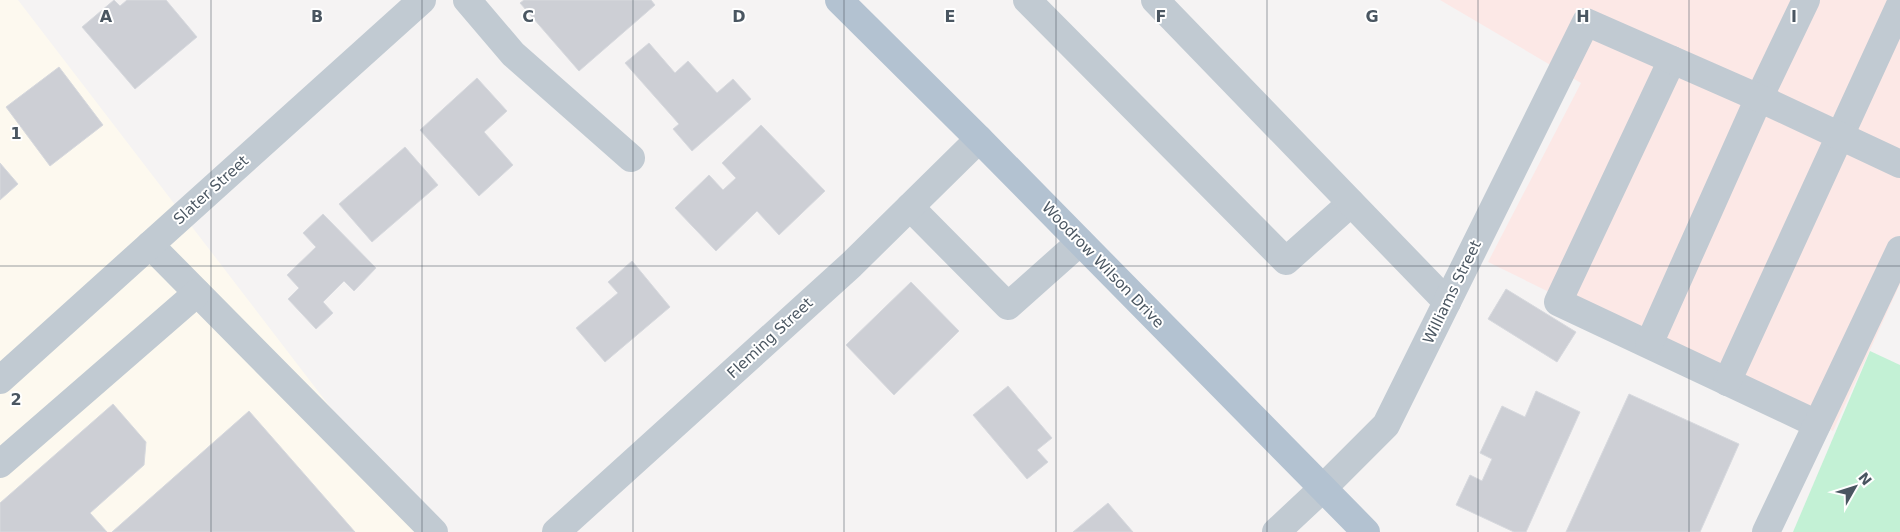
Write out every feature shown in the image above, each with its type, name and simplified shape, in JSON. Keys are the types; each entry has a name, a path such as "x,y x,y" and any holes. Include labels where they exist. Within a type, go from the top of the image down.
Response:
{"main road":[{"name":"Woodrow Wilson Drive","path":"839,0 979,139 1366,532"}],"street":[{"name":"Slater Street","path":"0,380 422,0"},
{"path":"467,0 513,54 631,158"},
{"path":"1027,0 1286,261 1351,203"},
{"path":"1155,0 1447,302"},
{"path":"1649,344 1759,98 1806,0"},
{"path":"1727,382 1900,5"},
{"name":"Williams Street","path":"1276,532 1386,425 1586,22 1672,60"},
{"path":"1817,424 1558,302 1672,60 1759,98 1900,164"},
{"name":"Fleming Street","path":"556,532 851,265 979,139"},
{"path":"910,207 1008,306 1080,242"},
{"path":"150,246 434,532"},
{"path":"1766,532 1900,250"},
{"path":"0,464 197,293"}],"shaded area":[{"path":"0,0 18,0 426,532 0,532"},
{"path":"1440,0 1900,0 1900,284 1833,431 1488,262 1581,83"}],"green space":[{"path":"1870,351 1900,365 1900,532 1793,532"}],"building":[{"path":"114,0 120,6 127,0 166,0 197,37 135,89 82,27"},
{"path":"524,0 651,0 655,5 579,71 520,3"},
{"path":"649,43 675,73 688,61 717,93 733,79 751,99 692,151 673,129 679,124 625,63"},
{"path":"59,67 103,125 50,166 6,107"},
{"path":"477,78 507,111 484,132 513,165 479,196 420,130"},
{"path":"761,125 825,191 779,235 757,211 716,251 675,208 709,175 723,190 736,178 722,163"},
{"path":"405,147 438,185 372,242 339,204"},
{"path":"0,163 18,184 0,200"},
{"path":"323,214 376,268 354,291 344,281 323,302 333,313 316,329 288,299 299,288 287,275 316,247 303,233"},
{"path":"632,261 670,307 605,362 576,328 618,293 608,282"},
{"path":"911,282 959,331 894,395 846,345"},
{"path":"1506,289 1576,332 1557,362 1488,319"},
{"path":"1008,386 1052,438 1037,450 1048,462 1027,479 973,415"},
{"path":"1536,391 1580,412 1526,532 1514,532 1456,505 1470,475 1482,481 1492,459 1480,453 1502,406 1525,417"},
{"path":"1629,394 1739,444 1700,532 1566,532"},
{"path":"113,404 146,442 144,465 90,513 107,532 0,532 0,503"},
{"path":"249,411 355,532 112,532"},
{"path":"1108,503 1133,532 1073,532"}]}
